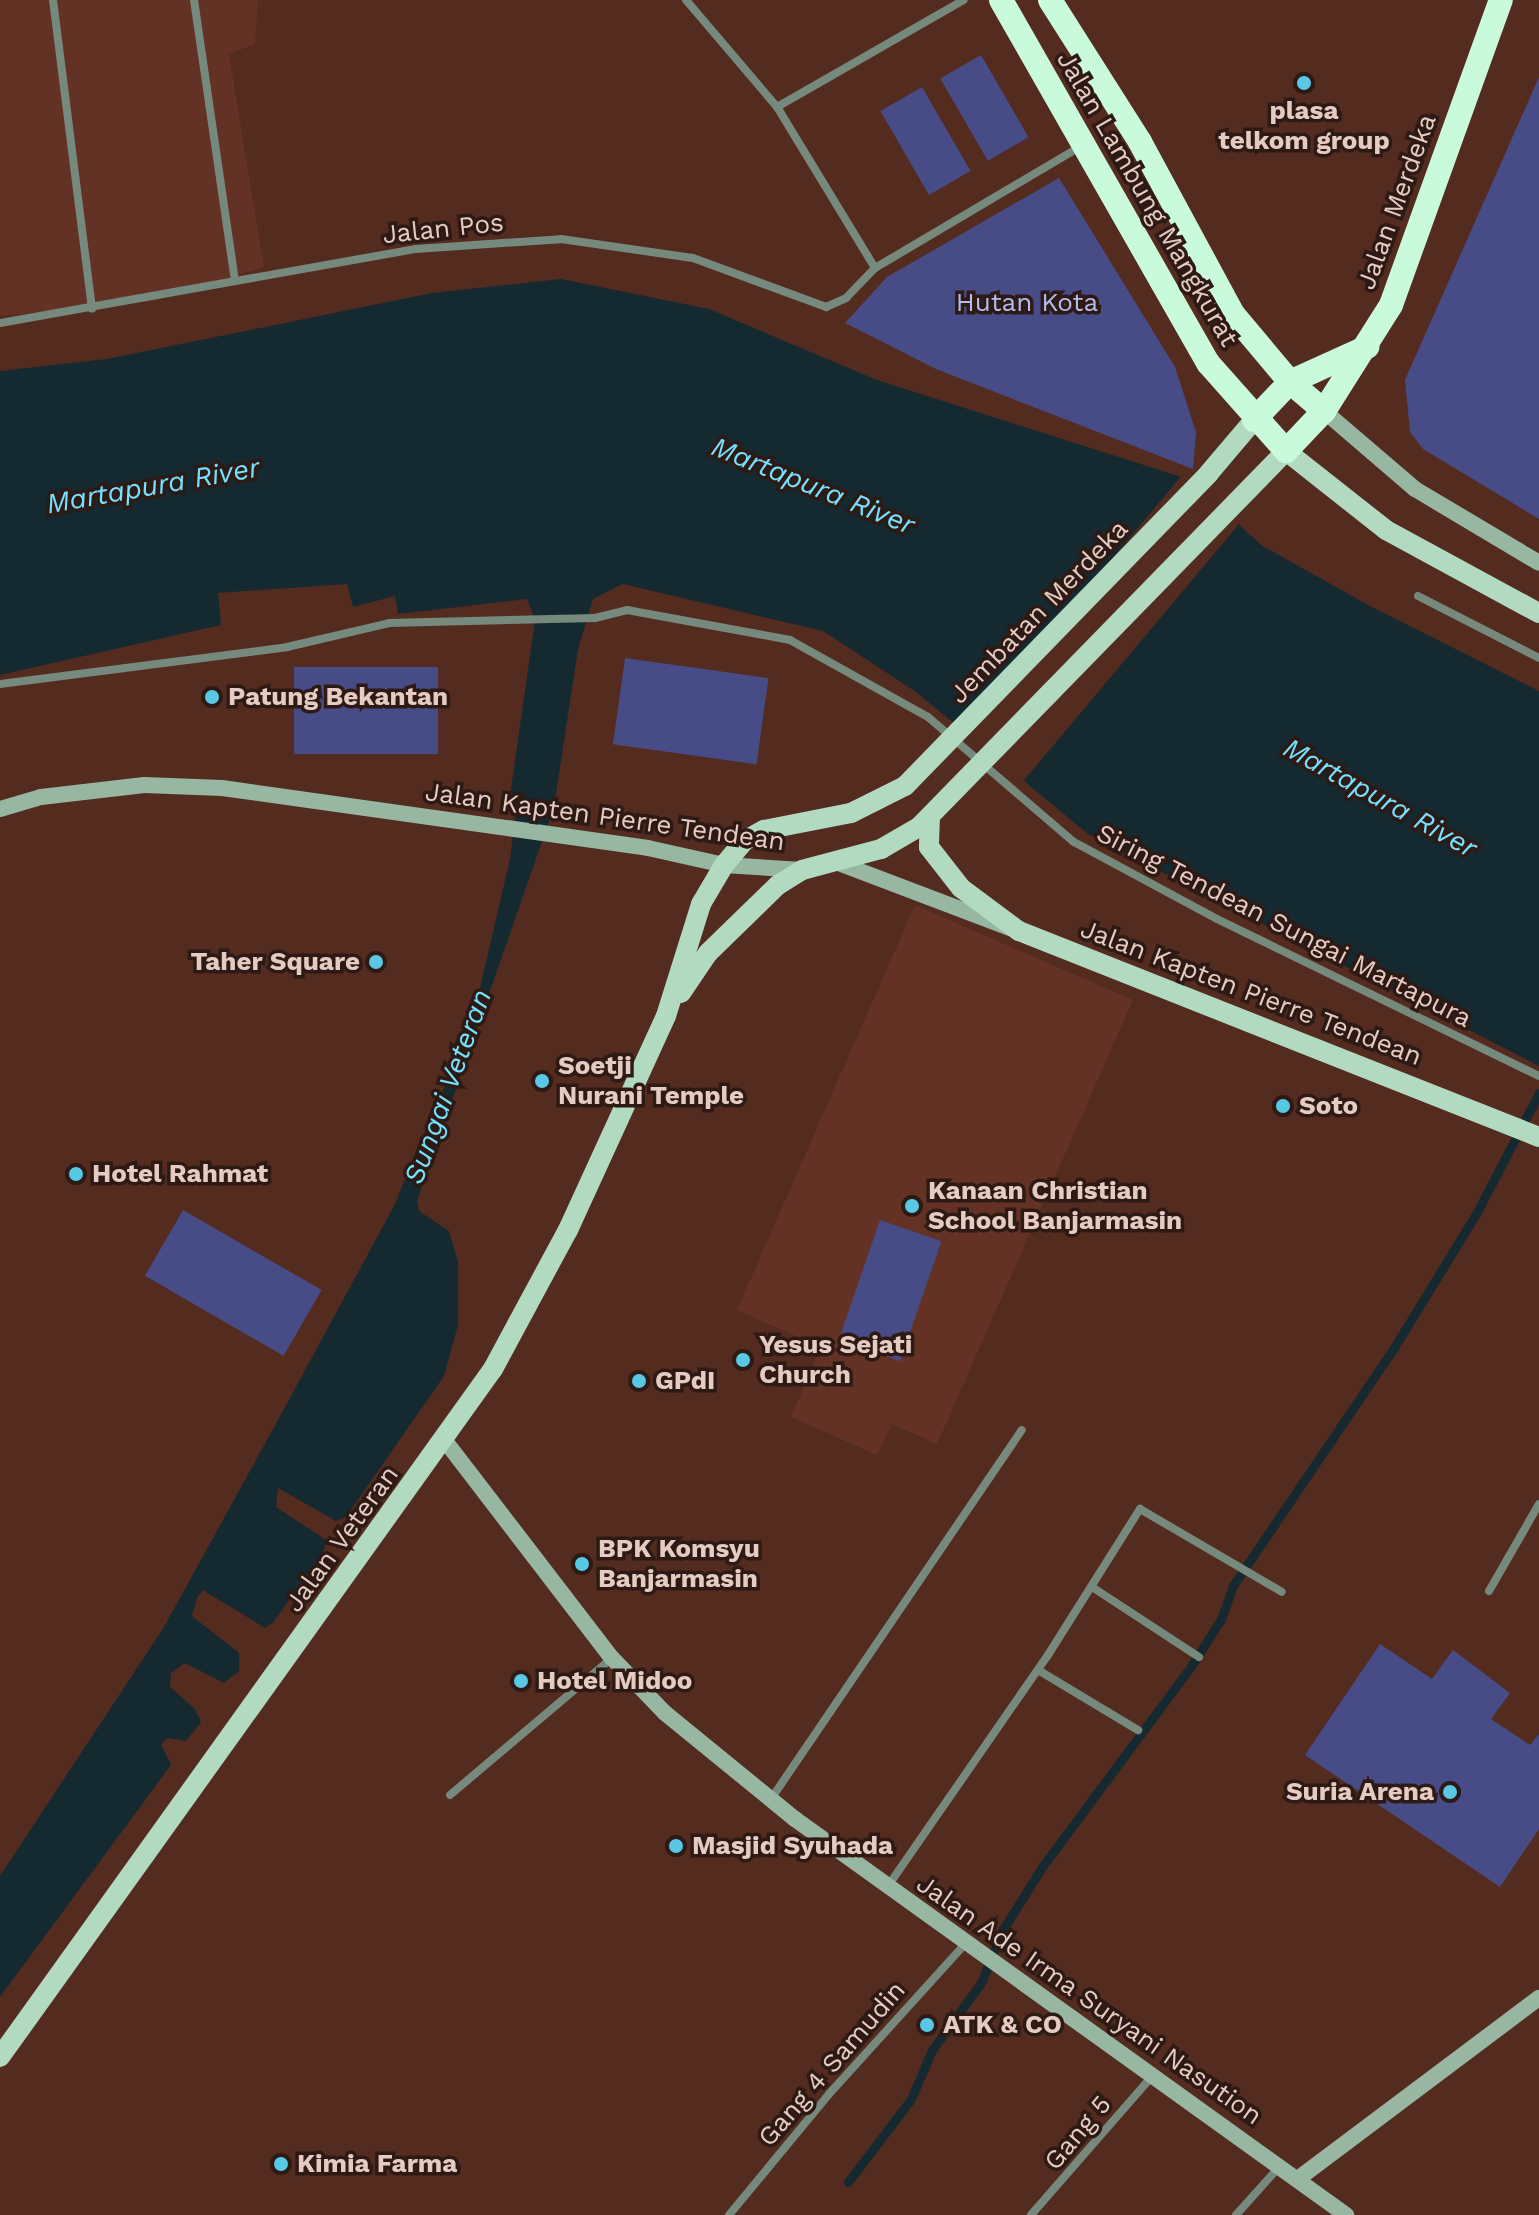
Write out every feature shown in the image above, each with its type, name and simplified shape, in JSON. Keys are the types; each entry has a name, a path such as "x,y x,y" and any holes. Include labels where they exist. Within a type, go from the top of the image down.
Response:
{"highway":[{"name":"Jalan Lambung Mangkurat","path":"1001,0 1081,147 1208,363 1254,420 1286,451"},
{"name":"Jalan Lambung Mangkurat","path":"1050,0 1140,142 1233,314 1290,382 1324,411"},
{"name":"Jalan Merdeka","path":"1286,451 1324,411 1391,305 1501,0"},
{"path":"1254,420 1290,382 1367,347"}],"main road":[{"name":"Jembatan Merdeka","path":"666,1016 701,904 724,865 744,841 764,830 851,813 905,786 1209,473 1254,420"},
{"path":"836,862 899,840 931,815 1286,451 1386,530 1539,613"},
{"path":"931,815 929,847 961,888 1019,931"},
{"name":"Jalan Kapten Pierre Tendean","path":"802,870 836,862"},
{"path":"666,1016 708,953 754,906 802,870"},
{"name":"Jalan Kapten Pierre Tendean","path":"1019,931 1539,1137"},
{"name":"Jalan Veteran","path":"0,2057 446,1442 493,1369 568,1230 666,1016"}],"street":[{"path":"53,0 92,309"},
{"path":"194,0 235,280"},
{"path":"686,0 777,107 875,268 1081,147"},
{"path":"777,107 964,0"},
{"name":"Jalan Pos","path":"0,323 416,249 561,239 693,258 826,307 846,298 875,268"},
{"path":"1324,411 1415,489 1539,563"},
{"path":"1418,596 1539,658"},
{"name":"Siring Tendean Sungai Martapura","path":"0,684 287,647 389,623 525,617 595,618 627,610 698,620 790,640 834,660 928,717 1074,842 1217,919 1539,1076"},
{"name":"Jalan Kapten Pierre Tendean","path":"0,809 41,797 144,785 330,801 561,836 724,865 802,870"},
{"name":"Jalan Kapten Pierre Tendean","path":"836,862 1019,931"},
{"path":"771,1799 1022,1430"},
{"name":"Jalan Ade Irma Suryani Nasution","path":"446,1442 612,1658 665,1713 771,1799 888,1886 1281,2165 1346,2215"},
{"path":"1489,1591 1539,1504"},
{"path":"888,1886 1038,1670 1142,1508 1282,1592"},
{"path":"1092,1587 1199,1657"},
{"path":"450,1795 612,1658"},
{"path":"1038,1670 1138,1730"},
{"name":"Gang 4 Samudin","path":"729,2215 829,2094 967,1942"},
{"path":"1299,2178 1539,1998"},
{"name":"Gang 5","path":"1031,2215 1153,2075"},
{"path":"1236,2215 1281,2165"}],"shaded area":[{"path":"0,0 258,0 255,44 229,54 264,267 154,301 0,316"},
{"name":"Kanaan Christian School Banjarmasin","path":"915,905 1133,1000 937,1444 892,1424 877,1455 791,1417 821,1347 737,1310"}],"green space":[{"path":"981,55 1028,137 988,161 940,78"},
{"path":"1539,77 1539,519 1423,449 1410,432 1405,380"},
{"path":"922,87 970,171 929,195 880,111"},
{"name":"Hutan Kota","path":"1059,178 1175,367 1196,432 1193,469 936,369 845,323 887,277"},
{"path":"625,658 769,678 756,764 613,744"},
{"path":"294,667 438,667 438,754 294,754"},
{"path":"183,1210 322,1290 284,1356 145,1276"},
{"path":"880,1220 941,1241 900,1361 839,1340"},
{"name":"Suria Arena","path":"1380,1644 1432,1679 1453,1650 1510,1693 1491,1719 1530,1745 1539,1734 1539,1829 1500,1887 1305,1755"}],"water":[{"path":"561,279 709,309 877,380 1191,480 1261,545 1370,606 1539,691 1539,1066 1088,834 916,692 823,631 623,584 593,599 578,649 554,807 417,1201 419,1211 449,1231 458,1262 458,1325 444,1376 346,1517 336,1521 278,1488 276,1507 326,1540 324,1550 273,1623 265,1628 203,1590 197,1598 192,1616 239,1653 239,1671 224,1683 185,1663 171,1673 170,1687 195,1709 201,1722 186,1741 168,1738 161,1744 171,1765 0,1997 0,1876 164,1627 394,1206 472,1022 510,859 515,819 510,796 535,620 527,599 398,614 395,596 353,607 347,584 218,593 221,625 0,675 0,371 107,359 432,293"}],"pier":[{"path":"1184,473 1241,521 1020,785 963,737"}],"waterway":[{"path":"848,2182 911,2099 932,2050 981,1983 1002,1931 1042,1867 1192,1665 1221,1619 1234,1584 1392,1351 1476,1214 1539,1093"}],"place":[{"name":"plasa telkom group","path":"1304,83"},
{"name":"Patung Bekantan","path":"212,697"},
{"name":"Taher Square","path":"376,962"},
{"name":"Soetji Nurani Temple","path":"542,1081"},
{"name":"Soto","path":"1283,1106"},
{"name":"Hotel Rahmat","path":"76,1174"},
{"name":"Kanaan Christian School Banjarmasin","path":"912,1206"},
{"name":"Yesus Sejati Church","path":"743,1360"},
{"name":"GPdI","path":"639,1381"},
{"name":"BPK Komsyu Banjarmasin","path":"582,1564"},
{"name":"Hotel Midoo","path":"521,1681"},
{"name":"Suria Arena","path":"1450,1792"},
{"name":"Masjid Syuhada","path":"676,1846"},
{"name":"ATK & CO","path":"927,2025"},
{"name":"Kimia Farma","path":"281,2164"}],"water label":[{"name":"Martapura River","path":"153,486"},
{"name":"Martapura River","path":"813,486"},
{"name":"Martapura River","path":"1380,798"},
{"name":"Sungai Veteran","path":"448,1087"}]}
